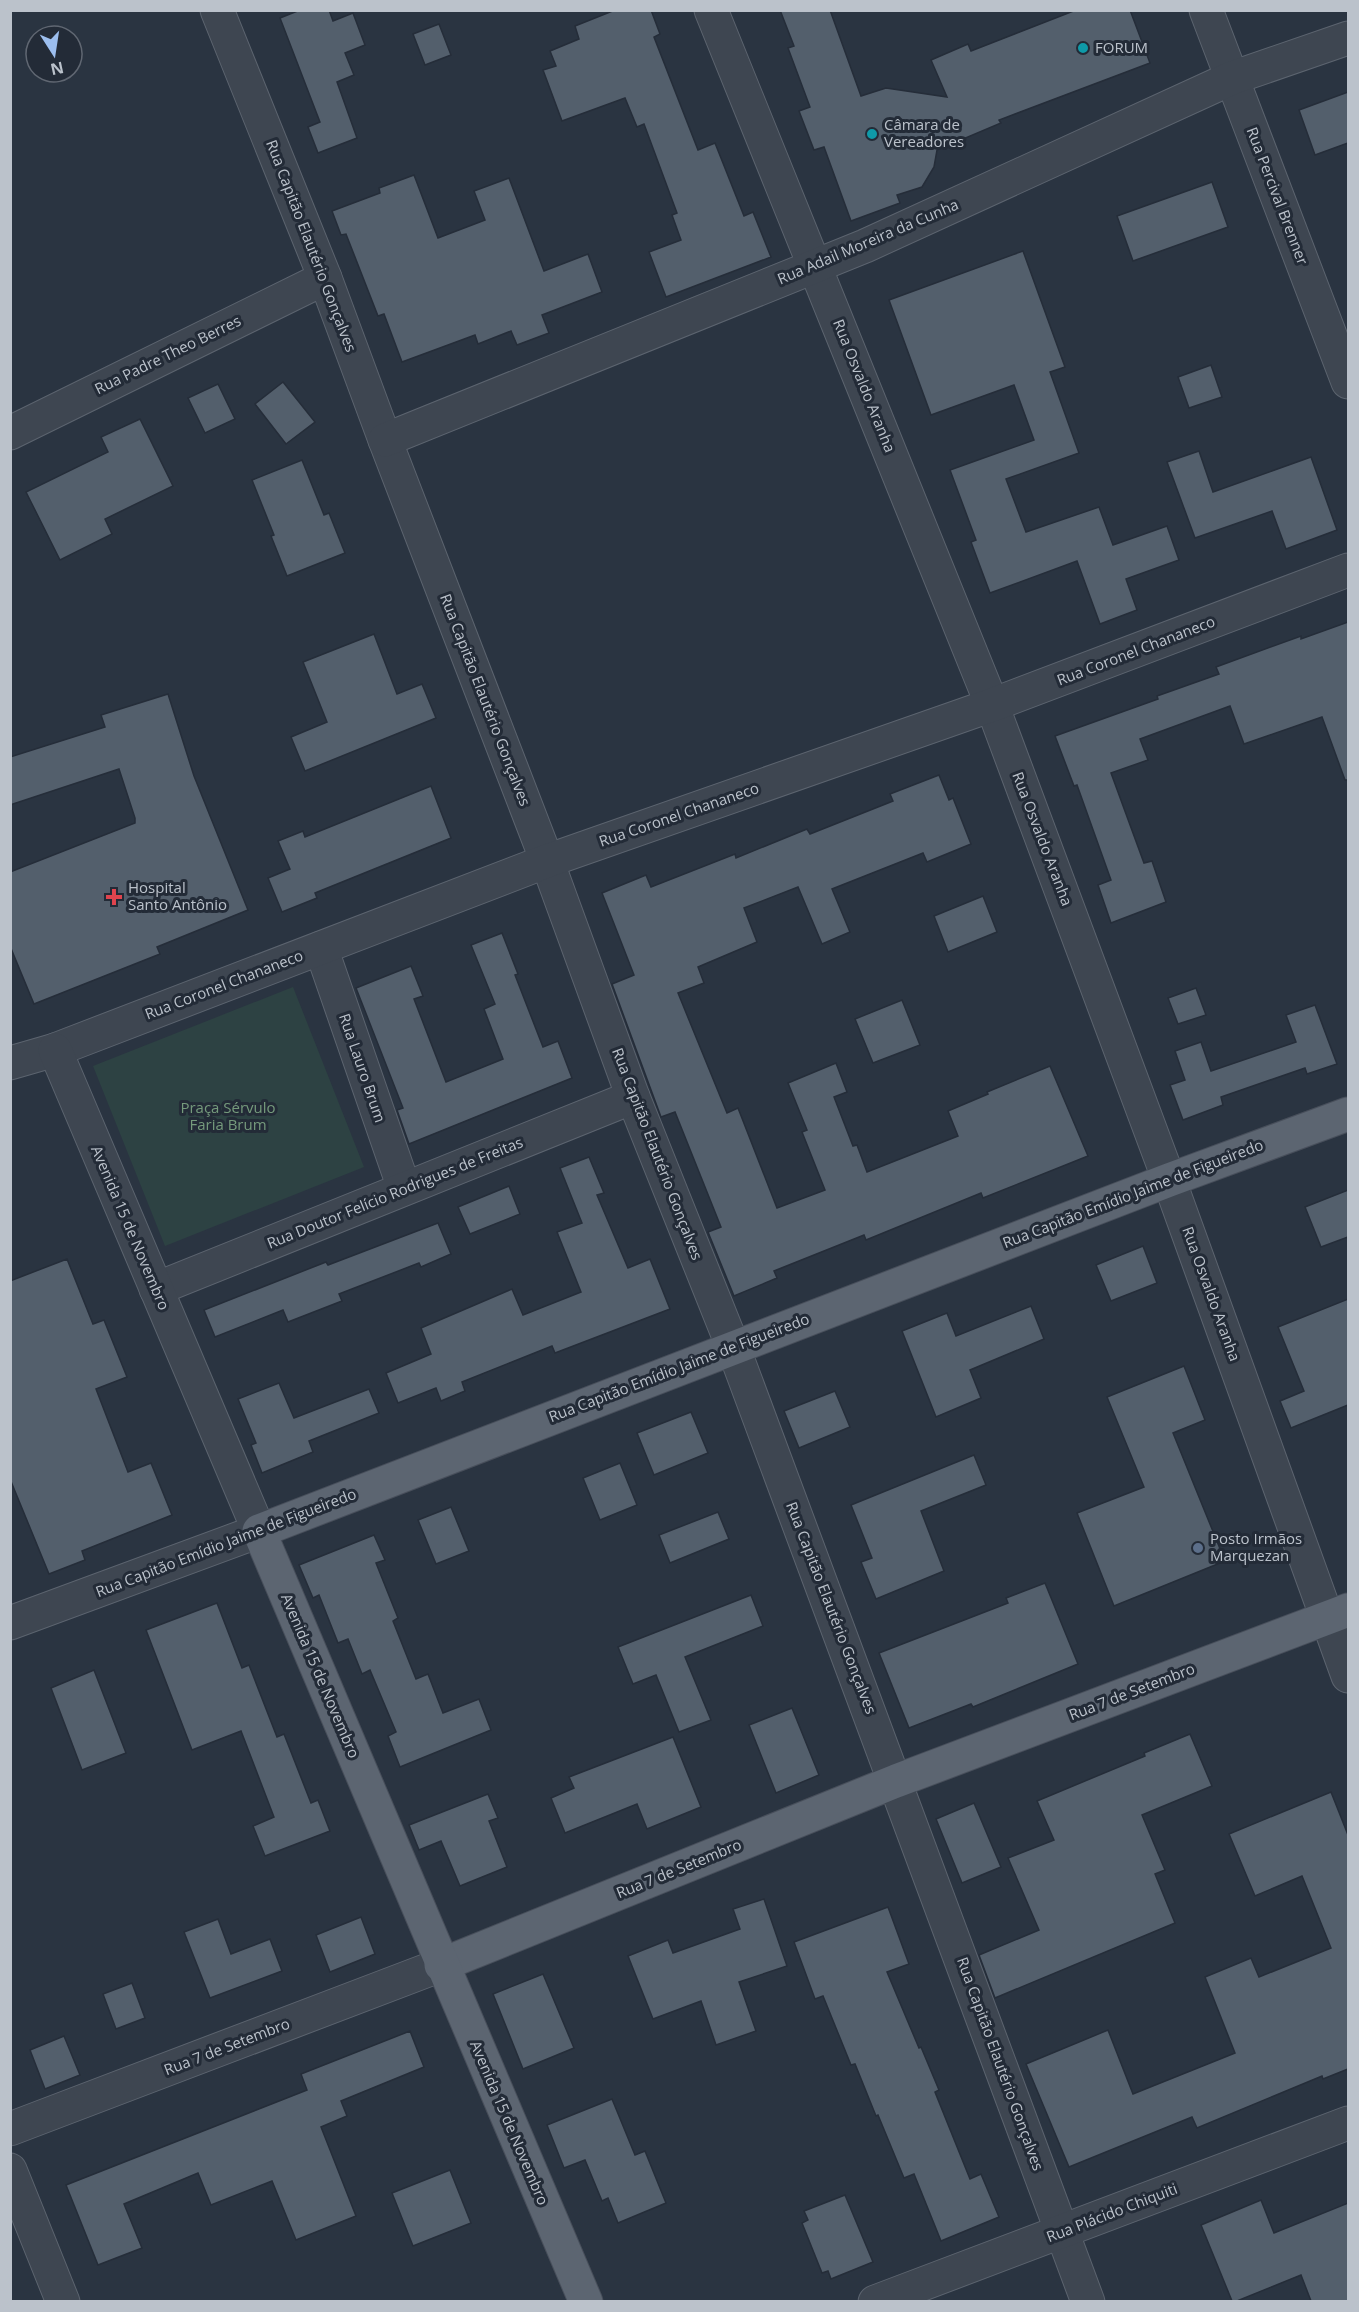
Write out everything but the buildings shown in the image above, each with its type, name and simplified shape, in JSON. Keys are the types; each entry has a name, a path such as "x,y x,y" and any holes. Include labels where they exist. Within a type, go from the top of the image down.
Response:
{"main road":[{"name":"Rua Capitão Emídio Jaime de Figueiredo","path":"259,1532 733,1347 1348,1114"},
{"name":"Avenida 15 de Novembro","path":"259,1532 441,1965 586,2301"},
{"name":"Rua 7 de Setembro","path":"441,1965 896,1781 1338,1614"}],"street":[{"name":"Rua Capitão Elautério Gonçalves","path":"217,10 325,278 547,861 633,1097 733,1347 1088,2301"},
{"name":"Rua Osvaldo Aranha","path":"711,10 992,705 1169,1180 1338,1614 1348,1676"},
{"name":"Rua Percival Brenner","path":"1206,10 1348,382"},
{"name":"Rua Adail Moreira da Cunha","path":"385,440 866,246 1232,78 1348,38"},
{"name":"Rua Padre Theo Berres","path":"10,433 325,278"},
{"name":"Rua Coronel Chananeco","path":"10,1064 55,1050 547,861 992,705 1348,570"},
{"name":"Rua Lauro Brum","path":"321,948 404,1188"},
{"name":"Avenida 15 de Novembro","path":"55,1050 259,1532"},
{"name":"Rua Doutor Felício Rodrigues de Freitas","path":"156,1288 633,1097"},
{"name":"Rua Capitão Emídio Jaime de Figueiredo","path":"10,1623 259,1532"},
{"name":"Rua 7 de Setembro","path":"10,2129 441,1965"},
{"name":"Rua Plácido Chiquiti","path":"874,2301 1348,2123"},
{"path":"10,2170 63,2301"}],"green space":[{"name":"Praça Sérvulo Faria Brum","path":"293,987 364,1167 165,1246 93,1066"}],"place":[{"name":"FORUM","path":"1083,48"},
{"name":"Câmara de Vereadores","path":"872,134"},
{"name":"Hospital Santo Antônio","path":"114,897"},
{"name":"Posto Irmãos Marquezan","path":"1198,1548"}]}
